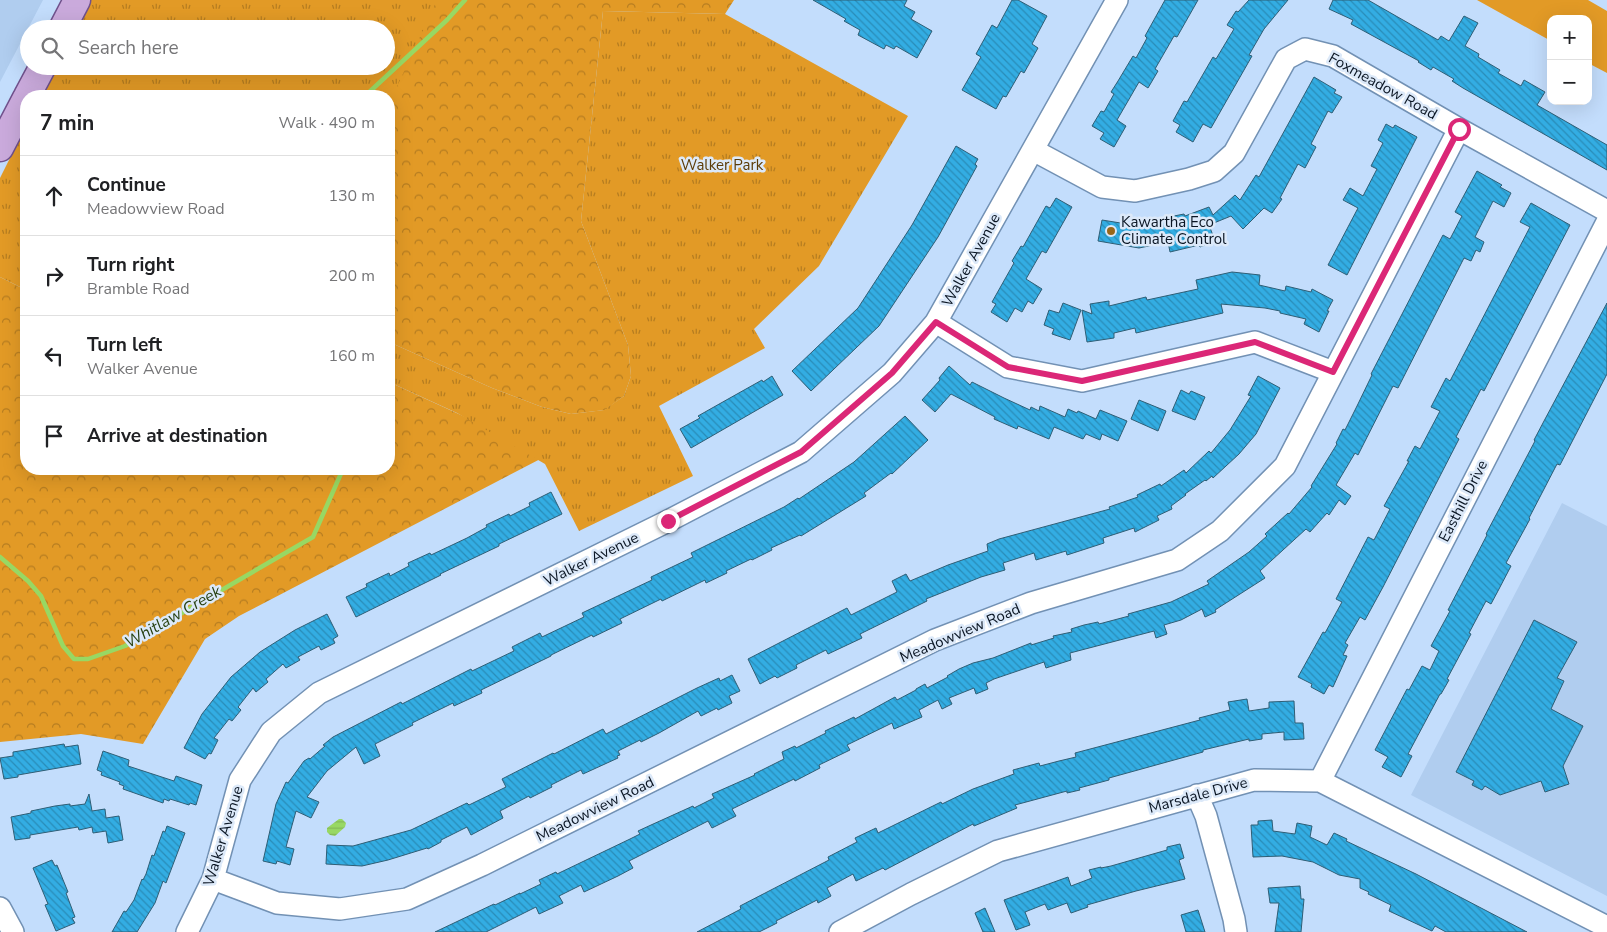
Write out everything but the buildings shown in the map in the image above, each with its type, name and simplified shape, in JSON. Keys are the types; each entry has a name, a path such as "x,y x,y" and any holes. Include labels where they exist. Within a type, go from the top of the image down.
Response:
{"main road":[{"path":"67,20 77,0"},
{"path":"31,90 38,75"},
{"path":"0,148 20,110"}],"street":[{"name":"Walker Avenue","path":"187,932 213,879 240,780 271,732 319,693 668,521 801,452 892,373 936,322 1117,0"},
{"name":"Foxmeadow Road","path":"1033,150 1102,188 1135,191 1189,179 1214,171 1234,153 1286,59 1305,49 1333,56 1607,212"},
{"name":"Meadowview Road","path":"213,879 277,903 340,909 407,899 491,860 935,640 1031,603 1177,560 1220,531 1285,466 1459,129"},
{"name":"Easthill Drive","path":"1320,781 1607,222"},
{"path":"936,322 1008,367 1082,381 1255,342 1333,372"},
{"name":"Marsdale Drive","path":"840,932 998,851 1254,780 1320,781 1607,927"},
{"path":"1197,795 1206,816 1236,932"},
{"path":"0,908 13,932"}],"shaded area":[{"path":"0,0 43,0 33,20 20,20 20,44 0,82"},
{"path":"1562,503 1607,526 1607,896 1411,795"},
{"path":"339,819 346,823 345,827 335,836 330,835 327,832 327,828"}],"green space":[{"path":"90,0 437,0 395,91 44,90 52,75 395,75 395,20 80,20"},
{"path":"436,0 734,0 725,14 603,11 581,221 628,345 631,376 624,396 605,410 571,414 542,407 492,388 395,345 395,90 350,90 372,75 395,75 395,54"},
{"path":"1477,0 1588,0 1607,11 1607,73 1592,65 1592,15 1547,15 1547,39"},
{"name":"Walker Park","path":"603,11 725,14 908,116 819,266 754,329 765,348 659,406 693,476 579,531 545,464 457,413 395,385 395,345 492,388 542,407 571,414 604,410 624,396 631,376 628,345 581,221"},
{"path":"20,138 20,287 0,277 0,178"},
{"path":"0,277 20,287 20,475 395,475 395,385 548,455 239,616 205,639 143,744 81,734 0,742"}],"waterway":[{"name":"Whitlaw Creek","path":"395,68 447,20 465,0"},
{"name":"Whitlaw Creek","path":"371,90 388,75"},
{"name":"Whitlaw Creek","path":"0,557 28,581 41,596 63,646 74,659 88,659 125,646 313,537 340,475"}],"place":[{"name":"Kawartha Eco Climate Control","path":"1111,231"}],"route":[{"path":"668,521 801,452 892,373 936,322 1008,367 1082,381 1255,342 1333,372 1459,129"}]}
